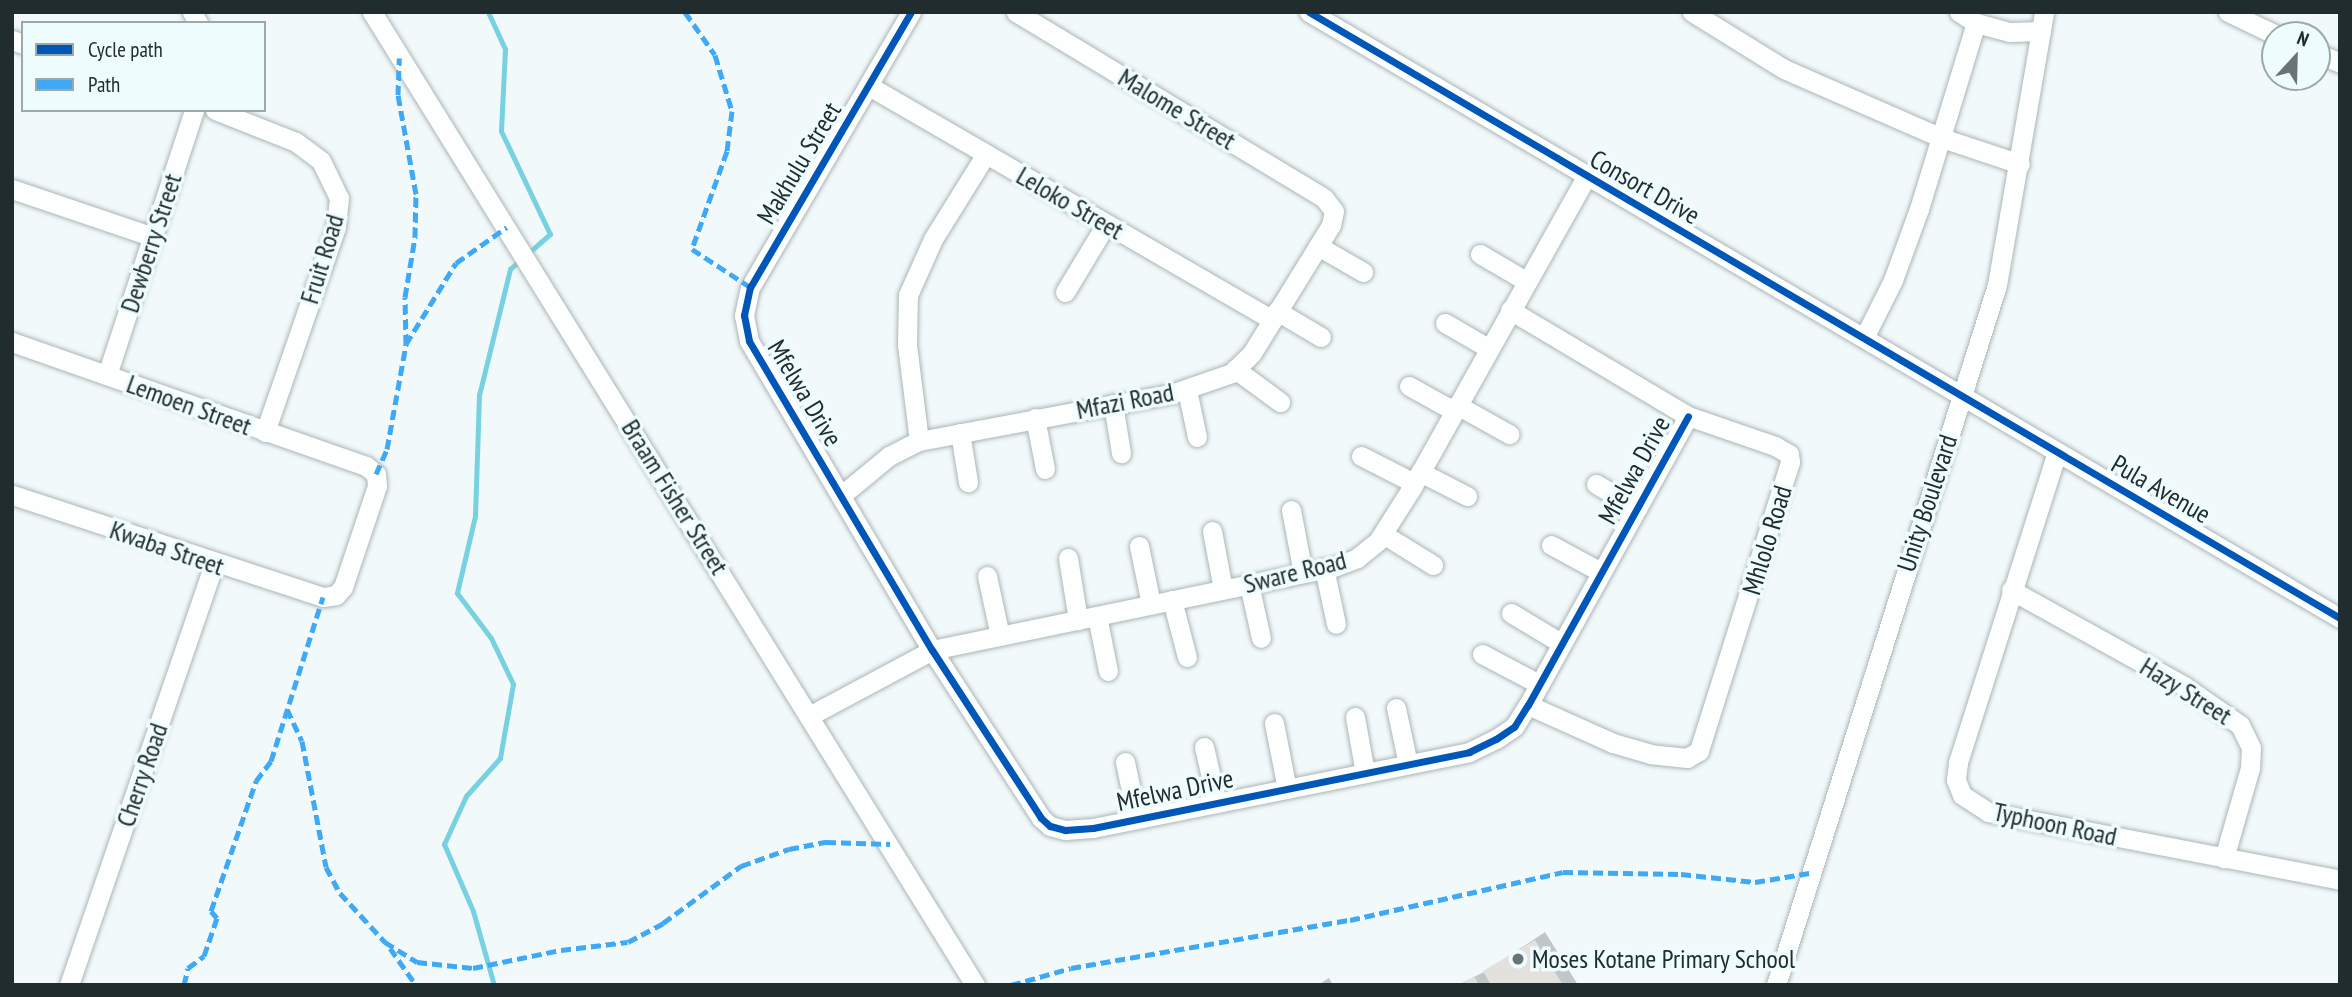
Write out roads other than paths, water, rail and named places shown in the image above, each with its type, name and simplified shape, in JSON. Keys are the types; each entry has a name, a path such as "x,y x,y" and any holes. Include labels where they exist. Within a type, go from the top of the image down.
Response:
{"street":[{"name":"Braam Fisher Street","path":"372,12 811,715 975,985"},
{"path":"386,12 387,37"},
{"name":"Makhulu Street","path":"749,341 744,315 750,287 911,12"},
{"name":"Malome Street","path":"1016,12 1324,198 1334,211"},
{"name":"Consort Drive","path":"1309,12 1586,177 1962,393"},
{"path":"1692,12 1784,69 1942,138 2020,164"},
{"path":"1959,12 1976,23 2010,32 2042,22"},
{"path":"2228,12 2261,28"},
{"name":"Unity Boulevard","path":"1776,985 2006,252 2042,22"},
{"path":"1865,337 1893,280 1942,138 1976,23"},
{"name":"Leloko Street","path":"869,86 1107,224 1275,316 1321,337"},
{"name":"Dewberry Street","path":"107,375 193,112"},
{"name":"Fruit Road","path":"220,112 296,142 321,161 339,198 336,227 265,432"},
{"path":"919,441 907,345 908,295 933,239 986,154"},
{"name":"Sware Road","path":"811,715 932,650 1303,573 1357,558 1383,534 1586,177"},
{"path":"12,189 154,237"},
{"name":"Mfazi Road","path":"843,494 888,456 919,441 1187,390 1235,369 1252,353 1318,246 1334,211"},
{"path":"1065,292 1107,224"},
{"path":"1318,246 1363,272"},
{"path":"1480,254 1526,281"},
{"name":"Mhlolo Road","path":"1510,310 1688,416 1781,448 1790,462 1702,746 1687,758 1651,754 1613,743 1528,705"},
{"path":"1445,323 1489,348"},
{"name":"Mfelwa Drive","path":"749,341 785,407 843,494 932,650 1041,818 1050,826 1075,831 1469,752 1514,727 1688,416"},
{"name":"Lemoen Street","path":"12,342 366,466 376,474 377,486 343,587 336,595 323,597"},
{"path":"1235,369 1280,402"},
{"path":"1409,386 1509,434"},
{"path":"1187,390 1197,437"},
{"name":"Pula Avenue","path":"1962,393 2057,452 2340,618"},
{"path":"1113,404 1121,453"},
{"path":"1035,418 1045,469"},
{"path":"960,433 968,482"},
{"name":"Typhoon Road","path":"2057,452 1958,763 1955,780 1962,795 1988,812 2340,880"},
{"path":"1361,456 1467,496"},
{"path":"1596,484 1637,508"},
{"name":"Kwaba Street","path":"12,495 214,565 323,597"},
{"path":"1291,510 1303,573"},
{"path":"1212,531 1223,589"},
{"path":"1383,534 1433,565"},
{"path":"1551,545 1601,572"},
{"path":"1139,546 1151,604"},
{"path":"1068,558 1078,620"},
{"name":"Cherry Road","path":"69,985 214,565"},
{"path":"1324,568 1336,624"},
{"path":"987,576 1000,636"},
{"path":"1249,584 1261,638"},
{"name":"Hazy Street","path":"2011,590 2184,686 2241,726 2251,748 2250,768 2224,858"},
{"path":"1172,600 1187,657"},
{"path":"1511,613 1561,643"},
{"path":"1097,616 1108,671"},
{"path":"1482,654 1539,684"},
{"path":"1396,708 1408,764"},
{"path":"1355,718 1365,773"},
{"path":"1273,723 1287,789"},
{"path":"1205,747 1217,803"},
{"path":"1125,762 1137,819"}],"waterway":[{"path":"488,12 505,49 501,131 550,234 510,269 479,395 475,516 457,593 491,638 513,684 500,758 466,796 444,844 473,911 494,985"}],"place":[{"name":"Moses Kotane Primary School","path":"1518,959"}]}
